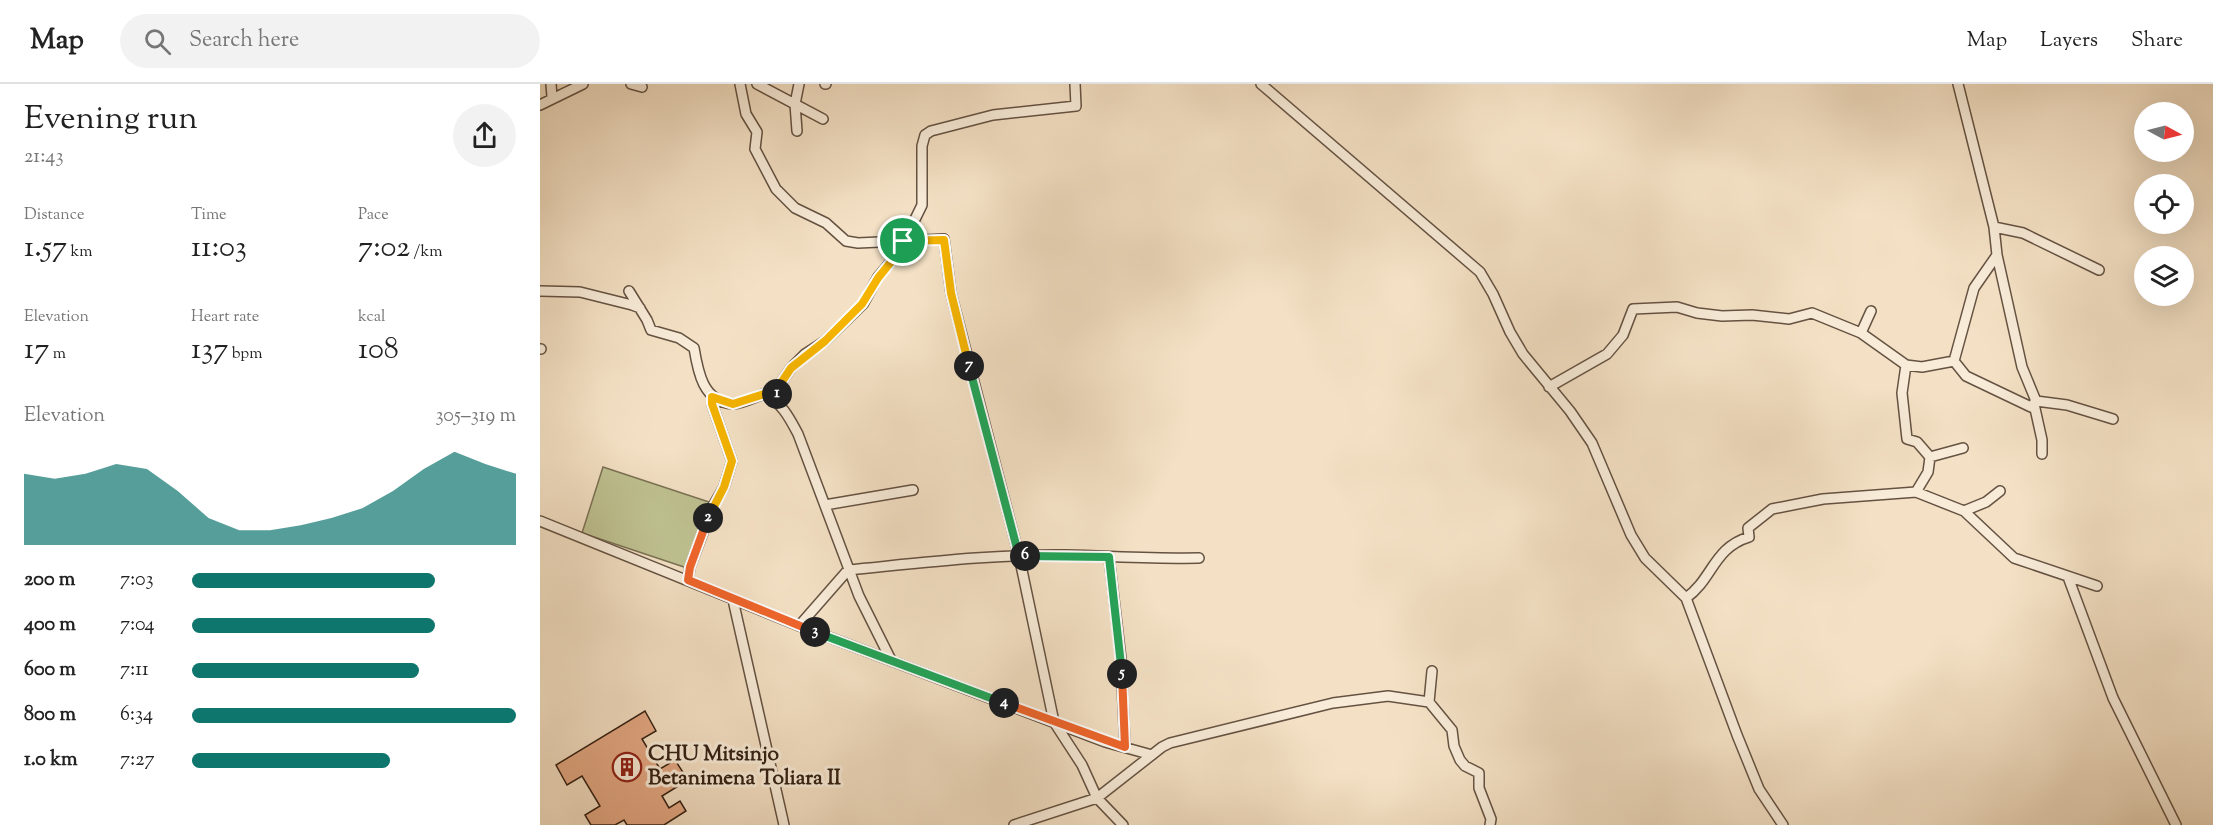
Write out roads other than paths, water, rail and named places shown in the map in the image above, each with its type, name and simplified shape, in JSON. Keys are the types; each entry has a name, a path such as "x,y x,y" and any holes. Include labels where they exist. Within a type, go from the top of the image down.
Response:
{"street":[{"path":"551,84 552,97"},
{"path":"540,105 552,97 584,84"},
{"path":"631,84 642,87"},
{"path":"740,84 746,114 757,132 755,149 776,189 795,208 826,223 846,241 858,243 944,240 951,293 1019,556 1054,722 1082,765 1097,798 1124,825"},
{"path":"757,84 823,119"},
{"path":"797,131 795,104 799,84"},
{"path":"776,400 781,383 791,368 825,341 862,304 878,278 899,252 922,205 922,146 925,135 931,131 993,115 1076,106 1076,84"},
{"path":"1261,84 1480,272 1523,354 1570,411 1592,443 1631,535 1646,558 1690,595 1737,735 1759,789 1783,825"},
{"path":"1958,84 1994,227 2022,367 2035,403 2042,440 2042,454"},
{"path":"1994,227 2023,233 2099,270"},
{"path":"1954,361 1974,288 1998,255"},
{"path":"540,291 580,292 632,304 640,308"},
{"path":"629,291 651,330 679,338 694,348 698,374 712,397 712,404 732,461 724,487 713,506 690,567 688,580"},
{"path":"1549,387 1607,354 1623,335 1633,309 1677,307 1722,316 1752,315 1789,319 1812,313 1861,333 1883,351 1906,365 1922,367 1954,361"},
{"path":"1861,333 1871,311"},
{"path":"1954,361 1966,376 2031,407 2035,403 2067,405 2113,419"},
{"path":"1906,365 1902,393 1907,439 1917,442 1930,457 1928,472 1916,492"},
{"path":"712,397 733,404 764,394 776,400 786,412 798,434 849,570 891,660"},
{"path":"1930,457 1963,448"},
{"path":"825,505 913,490"},
{"path":"1965,511 1986,502 2000,491"},
{"path":"1690,595 1716,560 1734,542 1749,537 1748,528 1772,509 1823,499 1916,492 1965,511 2014,558 2068,577 2086,580 2097,586"},
{"path":"540,521 799,626 1054,722 1152,755"},
{"path":"799,626 849,570 988,557 1109,557 1148,560 1199,558"},
{"path":"1109,557 1121,659 1125,747"},
{"path":"2068,577 2113,698 2176,825"},
{"path":"733,600 784,825"},
{"path":"1429,702 1432,671"},
{"path":"1014,825 1097,798 1162,747 1184,738 1285,717 1333,703 1388,696 1429,702 1452,730 1454,746 1460,760 1465,766 1479,773 1479,788 1491,819 1490,825"}],"place":[{"name":"CHU Mitsinjo Betanimena Toliara II","path":"627,767"}]}
